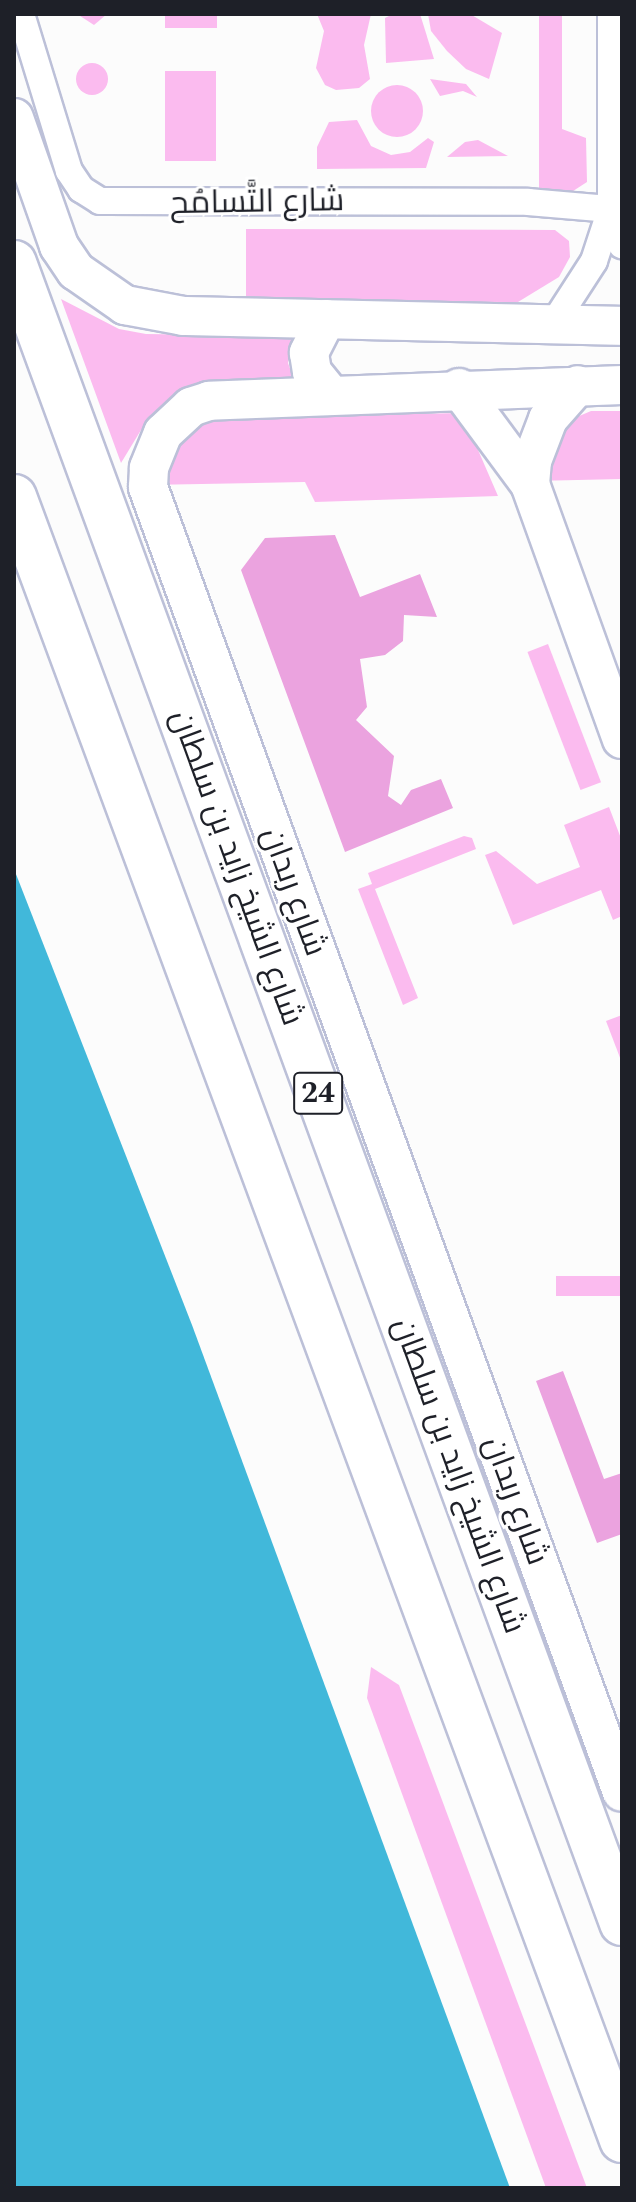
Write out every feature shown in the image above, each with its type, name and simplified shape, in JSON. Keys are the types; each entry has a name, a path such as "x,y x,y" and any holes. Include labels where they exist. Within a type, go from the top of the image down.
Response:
{"highway":[{"name":"شارع الشيخ زايد بن سلطان","path":"14,263 622,1923"},
{"name":"24","path":"14,497 622,2140"}],"main road":[{"path":"14,118 59,246 99,290 153,314 622,326"},
{"path":"326,319 309,353 312,372 330,394"},
{"path":"530,484 532,461 548,419 578,385"},
{"name":"شارع ربدان","path":"622,385 228,398 191,407 163,433 154,449 148,487 151,506 622,1792"},
{"path":"459,388 530,484 622,739"}],"street":[{"name":"شارع التَّسامُح","path":"21,14 69,171 81,189 100,201 528,202 617,209"},
{"path":"611,14 617,209 622,245"},
{"path":"552,326 594,261 617,209"}],"shaded area":[{"path":"77,14 107,14 94,25"},
{"path":"165,14 217,14 217,28 165,28"},
{"path":"317,14 371,14 364,45 370,79 359,88 336,90 325,85 316,68 324,31"},
{"path":"393,14 420,14 434,59 386,63 385,18"},
{"path":"428,14 470,14 502,33 489,79 466,69 447,51 431,31"},
{"path":"539,14 562,14 562,129 586,138 587,182 570,193 539,193"},
{"path":"92,63 104,67 108,79 104,91 92,95 80,91 76,79 80,67"},
{"path":"165,71 216,71 216,161 165,161"},
{"path":"430,79 466,84 477,97 463,91 440,96"},
{"path":"397,85 415,93 423,111 415,129 397,137 379,129 371,111 379,93"},
{"path":"357,120 371,146 391,155 410,152 428,138 434,142 426,168 317,169 317,147 329,122"},
{"path":"478,140 508,156 447,157 465,142"},
{"path":"246,229 555,230 569,241 570,257 559,277 518,302 246,301"},
{"path":"61,299 119,329 146,334 294,336 288,363 296,385 162,410 141,430 121,463"},
{"path":"591,411 622,411 622,479 533,481 558,425"},
{"path":"462,413 498,496 315,502 305,482 147,485 156,446 202,418"},
{"path":"335,535 360,597 420,574 437,617 404,615 403,641 385,655 360,659 367,707 356,720 394,756 388,796 401,805 411,790 441,779 453,808 345,852 241,570 265,538"},
{"path":"548,644 601,782 580,790 527,652"},
{"path":"609,807 622,841 622,916 613,920 601,890 513,925 485,855 496,851 537,884 580,867 564,825"},
{"path":"464,836 472,838 476,849 375,889 418,998 403,1005 358,889 372,884 368,873"},
{"path":"622,1015 622,1063 606,1021"},
{"path":"556,1276 622,1276 622,1296 556,1296"},
{"path":"563,1371 604,1479 622,1473 622,1534 597,1543 536,1381"},
{"path":"371,1667 399,1685 587,2188 546,2188 367,1698"}],"water":[{"path":"14,869 192,1325 510,2188 14,2188"}]}
